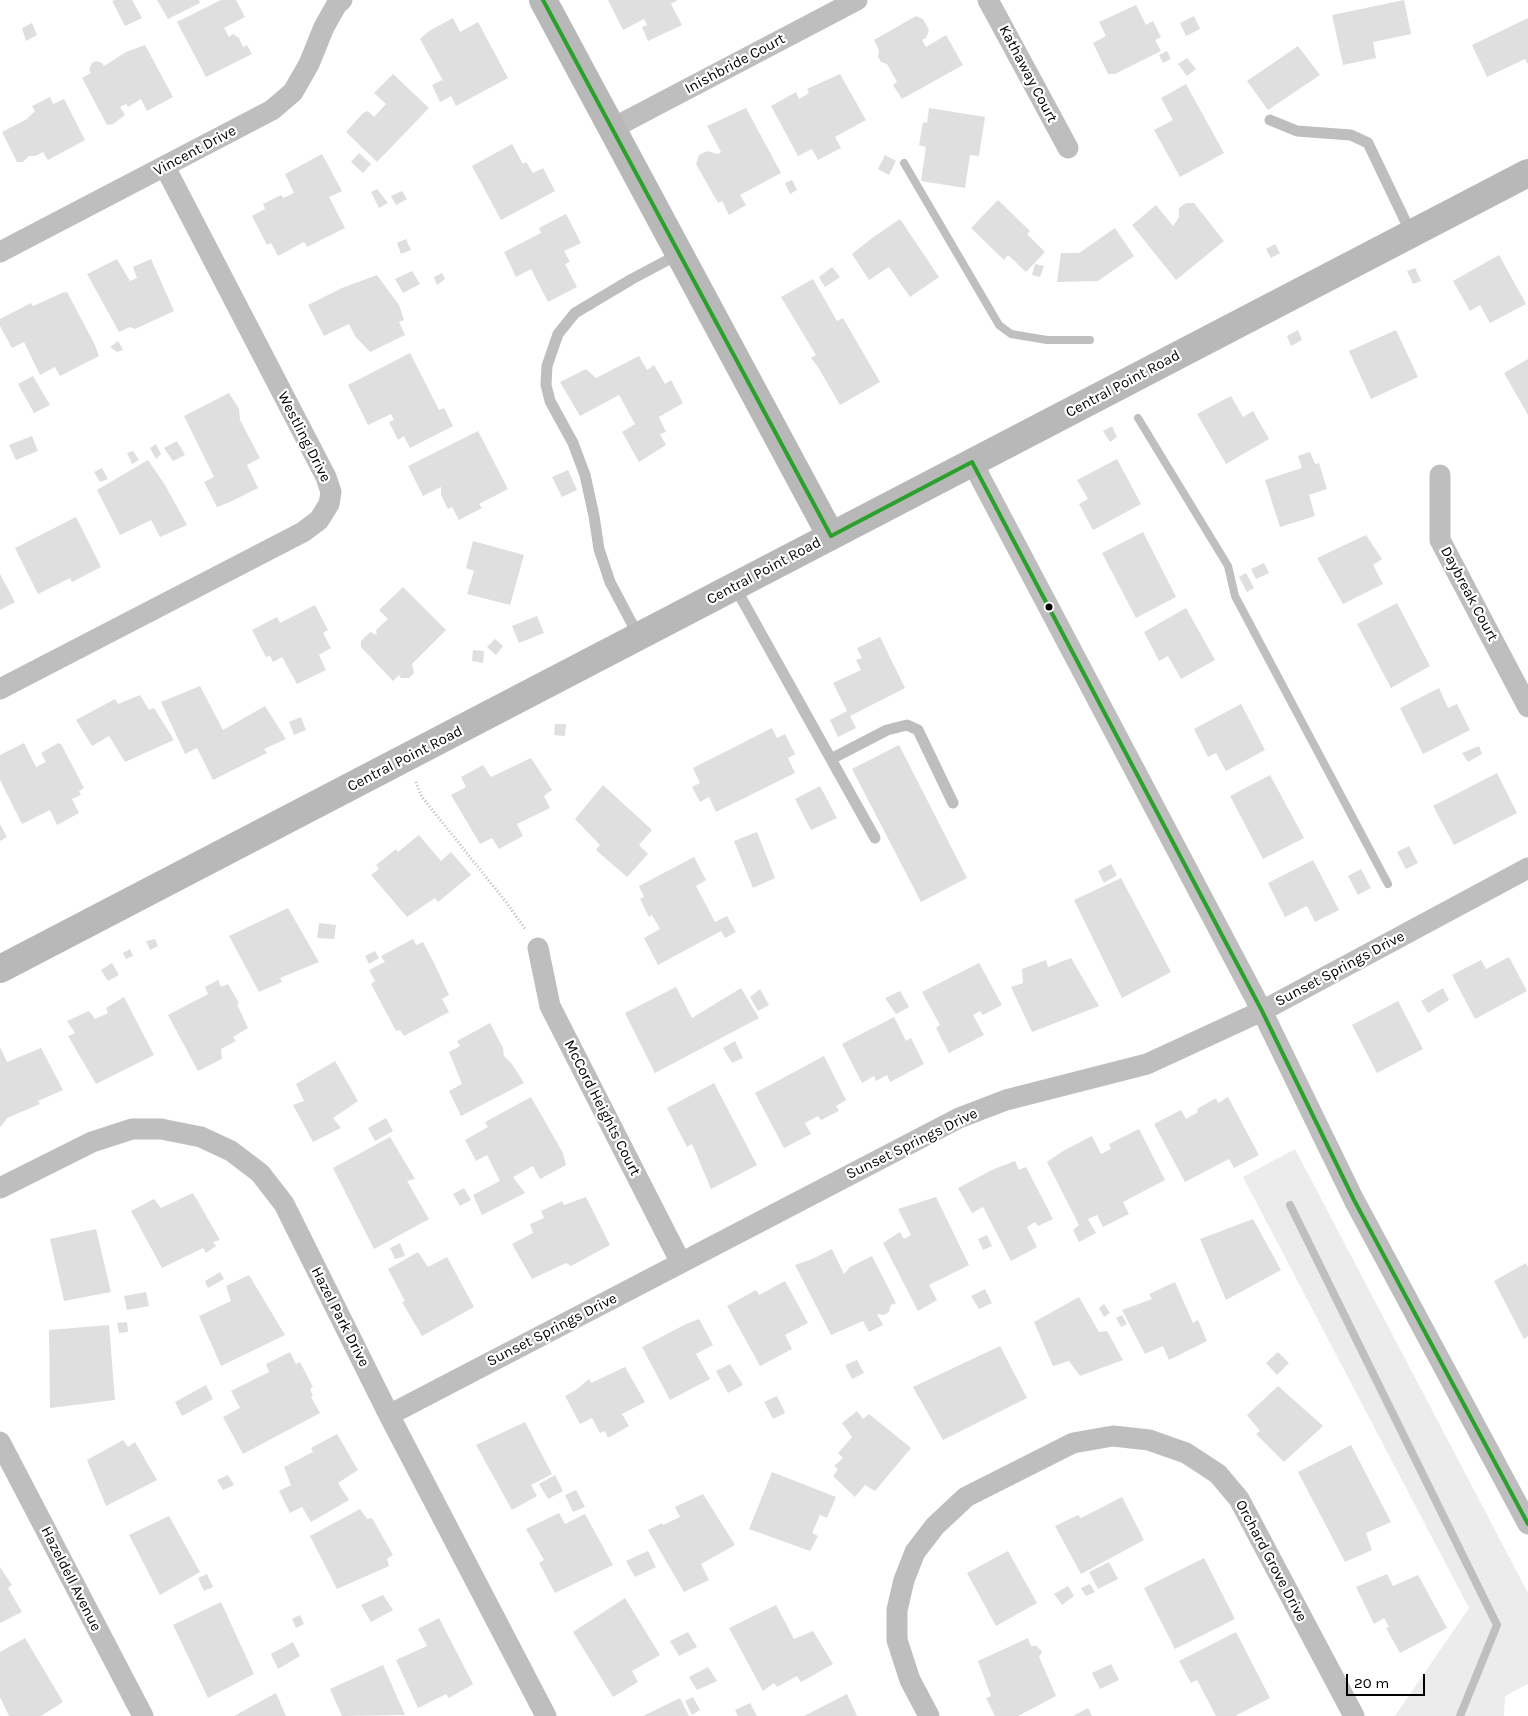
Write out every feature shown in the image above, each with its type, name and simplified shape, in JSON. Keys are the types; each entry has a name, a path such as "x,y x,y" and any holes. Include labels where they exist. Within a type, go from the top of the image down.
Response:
{"street":[{"name":"Vincent Drive","path":"0,252 272,110 293,92 310,64 324,27 337,4 342,0"},
{"path":"543,0 831,536"},
{"name":"Inishbride Court","path":"612,128 856,0"},
{"name":"Kathaway Court","path":"988,0 1068,148"},
{"name":"Westling Drive","path":"0,689 303,532 319,520 329,504 331,492 326,477 165,167"},
{"name":"Central Point Road","path":"0,969 1528,173"},
{"path":"972,462 1262,1011 1354,1200 1528,1524"},
{"name":"Daybreak Court","path":"1440,475 1440,540 1528,707"},
{"name":"Sunset Springs Drive","path":"389,1415 959,1118 1006,1100 1147,1064 1262,1011 1528,868"},
{"name":"McCord Heights Court","path":"538,948 550,1006 681,1263"},
{"name":"Hazel Park Drive","path":"0,1188 92,1142 132,1129 161,1129 201,1137 231,1151 260,1173 284,1204 389,1415 546,1716"},
{"name":"Orchard Grove Drive","path":"929,1716 910,1680 897,1640 897,1610 904,1580 915,1552 935,1526 966,1497 1074,1443 1113,1436 1149,1440 1186,1453 1218,1474 1239,1499 1354,1716"},
{"name":"Hazeldell Avenue","path":"0,1442 143,1716"}],"lane":[{"path":"1270,120 1297,130 1351,135 1368,143 1411,233"},
{"path":"639,637 610,582 604,566 585,475 573,443 550,400 546,385 547,366 558,334 575,313 680,253"},
{"path":"735,587 875,838"},
{"path":"831,759 887,730 907,725 918,730 953,802"}],"path":[{"path":"406,758 422,797 506,902 538,948"}],"shaded area":[{"path":"1295,1149 1528,1593 1528,1684 1505,1696 1504,1716 1395,1716 1469,1608 1243,1177"}],"building":[{"path":"132,0 142,18 125,26 112,1"},
{"path":"157,0 199,0 200,3 168,19"},
{"path":"221,0 236,0 245,17 224,28 229,37 233,34 239,38 243,47 247,45 252,54 206,77 177,22"},
{"path":"608,0 678,0 671,4 682,25 648,41 642,27 647,25 644,19 623,30"},
{"path":"1404,0 1411,34 1373,42 1376,58 1343,65 1332,15"},
{"path":"1136,5 1146,25 1153,21 1161,37 1155,40 1161,51 1115,74 1108,74 1093,43 1106,36 1099,22"},
{"path":"916,16 923,19 929,30 926,38 922,40 926,47 946,35 963,65 902,99 893,85 897,82 887,64 881,62 878,57 879,50 874,40"},
{"path":"1194,16 1200,29 1186,36 1180,23"},
{"path":"453,18 460,32 478,22 508,78 456,106 451,96 440,102 432,85 442,80 445,84 420,39 429,31"},
{"path":"1528,18 1528,64 1525,59 1487,77 1472,45"},
{"path":"32,23 37,35 26,41 22,28"},
{"path":"145,45 173,97 147,111 141,99 128,107 126,104 120,107 125,115 113,124 107,125 82,78 91,73 89,70 92,63 96,61 104,66 126,52"},
{"path":"1298,46 1320,75 1268,110 1247,81"},
{"path":"1167,51 1171,59 1163,63 1159,55"},
{"path":"1187,58 1196,69 1187,76 1178,64"},
{"path":"393,74 429,108 377,162 346,132 363,113 368,111 374,117 386,104 374,93"},
{"path":"840,74 866,120 835,137 841,148 818,160 812,149 798,156 771,106 796,92 799,99 809,93 807,89"},
{"path":"1186,84 1224,153 1180,177 1154,130 1173,120 1161,98"},
{"path":"50,97 53,104 64,99 85,140 48,160 43,152 35,156 29,156 23,162 17,162 2,132 27,119 35,111 32,106"},
{"path":"746,108 781,173 740,195 746,205 729,215 722,201 718,203 696,164 699,155 707,151 718,154 721,152 707,126"},
{"path":"929,108 985,117 979,156 970,155 965,188 921,181 926,147 919,145 923,122 927,123"},
{"path":"512,144 523,164 526,162 533,173 543,168 555,191 501,220 472,166"},
{"path":"359,153 371,164 363,173 351,162"},
{"path":"322,154 342,191 329,197 345,228 307,247 304,242 278,256 271,243 267,245 252,216 265,209 263,204 281,195 283,198 294,193 285,174"},
{"path":"885,155 896,161 889,175 878,169"},
{"path":"792,180 797,190 790,194 785,183"},
{"path":"377,189 388,203 379,208 371,192"},
{"path":"402,191 407,199 396,205 391,196"},
{"path":"998,200 1030,231 1027,234 1045,252 1026,272 1008,255 1004,260 971,228"},
{"path":"1186,203 1194,203 1224,241 1176,280 1132,225 1156,205 1173,226 1179,217 1179,208"},
{"path":"566,214 581,243 564,251 570,262 565,264 577,287 548,302 531,269 516,277 504,252 541,233 539,228"},
{"path":"900,219 939,277 910,297 889,267 869,280 852,254"},
{"path":"1115,228 1134,256 1098,281 1057,282 1061,253 1079,253"},
{"path":"406,239 411,250 401,254 397,243"},
{"path":"1275,244 1280,253 1271,258 1266,249"},
{"path":"1499,255 1526,304 1490,323 1480,305 1470,311 1453,281"},
{"path":"117,259 130,281 137,278 133,267 151,259 174,311 135,329 130,327 119,332 87,274"},
{"path":"1035,264 1044,266 1040,277 1032,275"},
{"path":"832,267 840,277 825,287 819,277"},
{"path":"1415,268 1421,281 1413,284 1407,271"},
{"path":"412,271 420,284 403,293 395,279"},
{"path":"442,273 445,279 437,285 434,277"},
{"path":"377,275 399,305 404,320 399,322 405,335 370,352 355,336 349,324 324,336 308,305 342,288"},
{"path":"813,279 837,321 843,318 880,382 840,405 811,358 816,355 781,297"},
{"path":"67,292 99,356 60,376 55,367 40,375 24,342 12,348 0,326 0,319 31,303 33,306"},
{"path":"1298,330 1302,340 1291,346 1287,336"},
{"path":"1396,330 1418,377 1371,399 1349,351"},
{"path":"118,341 123,350 117,352 110,347"},
{"path":"410,353 439,410 444,408 453,426 410,448 404,436 398,440 389,422 394,420 391,414 368,425 348,385"},
{"path":"639,356 647,370 654,365 665,384 671,380 683,403 659,417 666,432 660,434 666,445 639,462 622,432 635,424 619,395 580,416 560,382 586,369 596,378"},
{"path":"1528,359 1528,415 1504,373"},
{"path":"33,376 50,405 34,413 18,384"},
{"path":"229,393 239,409 240,420 260,458 247,465 258,488 217,507 204,482 214,477 184,416"},
{"path":"1231,396 1243,417 1253,411 1269,439 1226,464 1197,414"},
{"path":"1112,426 1117,437 1110,442 1103,431"},
{"path":"478,431 508,489 479,504 482,508 459,520 452,507 448,509 441,495 441,487 423,496 408,466"},
{"path":"32,436 38,451 16,460 9,445"},
{"path":"177,441 185,455 173,461 164,448"},
{"path":"156,444 161,454 156,459 150,448"},
{"path":"133,451 139,460 132,464 127,453"},
{"path":"1310,452 1315,464 1319,463 1327,489 1309,495 1315,516 1280,527 1265,480 1302,468 1298,456"},
{"path":"1117,459 1141,504 1093,530 1079,504 1088,499 1077,480"},
{"path":"148,460 165,485 187,525 160,537 151,520 120,535 97,490"},
{"path":"102,468 108,479 100,482 94,472"},
{"path":"568,470 577,490 562,497 552,477"},
{"path":"76,517 101,567 72,582 70,578 38,594 15,548"},
{"path":"1143,532 1176,597 1136,618 1102,553"},
{"path":"1366,535 1382,559 1373,565 1383,584 1343,604 1317,558"},
{"path":"473,541 524,555 510,605 467,594 474,571 466,568"},
{"path":"1264,563 1269,573 1256,579 1251,569"},
{"path":"1246,573 1254,588 1247,592 1239,577"},
{"path":"0,574 15,602 0,610"},
{"path":"403,587 446,630 412,664 414,673 409,678 401,678 399,675 393,681 361,647 361,641 370,632 377,635 376,630 388,619 379,610"},
{"path":"1397,603 1430,666 1391,688 1357,624"},
{"path":"315,605 328,630 323,633 331,648 319,655 326,670 297,684 282,657 273,662 270,656 266,657 252,630 277,617 280,623"},
{"path":"1186,608 1215,660 1181,679 1168,656 1159,661 1144,632"},
{"path":"537,616 544,633 519,643 512,626"},
{"path":"880,637 905,688 850,716 856,728 838,737 830,720 847,711 833,683 861,670 856,660 862,658 857,648"},
{"path":"495,639 503,646 496,655 487,647"},
{"path":"473,650 484,651 483,663 472,661"},
{"path":"200,686 223,730 265,706 286,739 264,749 267,753 213,780 197,748 185,754 161,702"},
{"path":"1439,688 1448,708 1457,704 1470,730 1423,754 1400,708"},
{"path":"140,695 149,710 154,708 174,740 125,762 109,736 92,746 76,720 115,699 118,704"},
{"path":"1241,704 1265,750 1226,771 1216,753 1208,757 1194,729"},
{"path":"301,717 306,730 294,735 289,722"},
{"path":"555,724 566,724 565,736 554,735"},
{"path":"772,728 777,738 785,734 795,754 788,758 795,773 716,812 709,797 700,802 692,787 700,783 693,768"},
{"path":"24,743 36,767 46,762 41,753 58,743 61,744 84,788 79,791 81,795 72,799 79,813 57,825 50,810 22,824 0,780 0,755"},
{"path":"899,745 967,878 921,902 852,769"},
{"path":"1479,746 1482,754 1468,762 1462,753"},
{"path":"531,758 552,790 544,796 550,808 517,824 523,836 499,849 492,838 480,844 451,795 466,787 461,777 483,765 491,777"},
{"path":"1497,773 1517,813 1454,845 1433,806"},
{"path":"1270,775 1304,838 1263,859 1230,796"},
{"path":"603,785 652,830 639,845 648,854 627,877 596,850 600,845 575,819"},
{"path":"820,786 837,818 811,830 795,799"},
{"path":"0,824 7,837 0,841"},
{"path":"757,832 775,878 753,888 734,841"},
{"path":"419,835 441,861 451,852 471,875 438,902 435,898 407,917 371,875 379,869 376,865 396,849 398,852"},
{"path":"1409,846 1418,863 1406,869 1397,852"},
{"path":"694,857 706,880 696,886 715,922 727,916 736,932 725,938 721,931 658,965 644,938 660,929 652,915 649,917 640,899 644,897 639,886"},
{"path":"1313,860 1339,910 1315,922 1307,906 1285,917 1268,883"},
{"path":"1111,864 1117,875 1104,883 1098,871"},
{"path":"1361,869 1371,888 1358,895 1348,876"},
{"path":"1121,878 1171,972 1122,998 1074,900"},
{"path":"288,908 319,962 280,978 282,982 259,992 229,936"},
{"path":"319,923 336,925 334,939 317,938"},
{"path":"155,939 158,946 150,950 146,941"},
{"path":"413,939 416,945 423,942 435,965 449,995 442,999 449,1012 404,1036 400,1030 396,1031 371,984 375,981 369,970 385,962 381,956"},
{"path":"130,949 133,956 126,959 123,953"},
{"path":"375,951 379,958 369,964 365,956"},
{"path":"1509,957 1527,991 1475,1019 1452,975 1481,960 1486,969"},
{"path":"1071,958 1099,1006 1032,1032 1011,987 1023,983 1022,969 1046,960 1048,967"},
{"path":"112,963 119,975 108,981 101,970"},
{"path":"979,963 1002,1005 983,1015 980,1011 973,1015 984,1035 949,1053 936,1028 940,1025 922,992"},
{"path":"218,980 221,987 228,984 239,1003 237,1004 248,1028 233,1037 236,1041 221,1049 222,1059 198,1071 168,1015 208,994 205,987"},
{"path":"676,987 692,1018 741,988 759,1018 655,1073 625,1013"},
{"path":"1443,988 1449,1000 1428,1013 1421,1001"},
{"path":"760,989 769,1005 758,1011 750,997"},
{"path":"900,991 909,1007 896,1014 885,998"},
{"path":"124,997 154,1055 96,1084 68,1036 75,1033 67,1021 89,1011 95,1019 108,1013 106,1008"},
{"path":"1398,1001 1423,1049 1377,1073 1352,1025"},
{"path":"894,1017 906,1041 911,1038 924,1064 890,1082 887,1075 876,1081 874,1076 862,1083 842,1044"},
{"path":"490,1023 503,1048 504,1056 512,1064 524,1083 461,1116 449,1091 462,1084 449,1052 460,1046 457,1041"},
{"path":"735,1041 743,1058 732,1063 723,1048"},
{"path":"0,1047 7,1062 41,1048 63,1090 38,1101 40,1104 7,1118 1,1127 0,1126"},
{"path":"824,1056 846,1100 836,1106 839,1111 821,1120 818,1116 805,1123 811,1134 784,1148 755,1093"},
{"path":"335,1061 358,1101 333,1118 341,1128 313,1142 293,1105 304,1101 296,1084"},
{"path":"714,1083 757,1165 711,1189 692,1144 687,1147 667,1108"},
{"path":"531,1097 563,1153 566,1165 540,1179 533,1166 513,1177 525,1193 482,1215 473,1195 500,1181 487,1155 476,1161 465,1140 488,1127 485,1122"},
{"path":"1228,1097 1259,1155 1234,1168 1229,1159 1185,1182 1154,1124 1181,1110 1186,1119 1198,1112 1197,1109 1216,1098 1218,1103"},
{"path":"386,1118 393,1131 375,1141 368,1128"},
{"path":"1139,1129 1165,1180 1123,1202 1129,1214 1103,1227 1097,1215 1088,1219 1096,1233 1079,1242 1073,1230 1079,1225 1047,1162 1063,1151 1092,1136 1101,1154 1111,1149 1109,1144"},
{"path":"390,1137 415,1179 407,1181 429,1219 374,1249 333,1168"},
{"path":"1015,1161 1019,1170 1026,1167 1053,1219 1038,1226 1035,1222 1027,1227 1037,1247 1011,1261 983,1207 972,1213 958,1188 994,1169"},
{"path":"464,1188 471,1200 460,1206 453,1194"},
{"path":"193,1193 220,1240 213,1242 216,1246 206,1253 203,1248 162,1268 131,1211 154,1199 161,1208"},
{"path":"586,1197 610,1245 571,1266 566,1263 532,1279 512,1244 533,1233 530,1224 544,1218 541,1211 562,1201 564,1205"},
{"path":"936,1197 969,1265 929,1285 937,1300 918,1311 883,1243 900,1232 904,1239 911,1235 898,1209"},
{"path":"1253,1219 1281,1270 1226,1300 1200,1239"},
{"path":"96,1229 111,1292 64,1301 50,1239"},
{"path":"987,1235 992,1246 983,1250 978,1239"},
{"path":"400,1243 405,1256 395,1259 390,1248"},
{"path":"832,1249 844,1274 850,1267 872,1256 896,1303 891,1305 889,1312 884,1315 877,1314 883,1325 869,1332 863,1321 831,1335 795,1265"},
{"path":"418,1252 428,1267 447,1257 474,1307 422,1336 402,1302 405,1301 388,1269"},
{"path":"1526,1263 1528,1267 1528,1336 1524,1339 1494,1281"},
{"path":"220,1272 224,1279 208,1288 205,1281"},
{"path":"249,1275 285,1335 221,1366 199,1316 231,1301 226,1286"},
{"path":"785,1281 808,1323 785,1335 792,1349 760,1366 727,1306 756,1290 759,1295"},
{"path":"1175,1282 1193,1323 1198,1320 1207,1341 1169,1360 1163,1346 1145,1354 1122,1310 1152,1299 1149,1294"},
{"path":"985,1289 992,1303 979,1309 971,1296"},
{"path":"146,1292 149,1306 127,1310 124,1296"},
{"path":"1079,1297 1099,1332 1107,1331 1123,1360 1080,1376 1069,1361 1053,1366 1034,1322"},
{"path":"1104,1304 1110,1313 1104,1317 1099,1308"},
{"path":"1122,1315 1127,1324 1121,1327 1116,1318"},
{"path":"699,1319 713,1345 696,1354 710,1379 670,1400 642,1347"},
{"path":"127,1322 128,1332 119,1333 117,1323"},
{"path":"109,1325 115,1400 50,1408 49,1330"},
{"path":"1000,1346 1027,1398 943,1440 913,1387"},
{"path":"290,1352 296,1364 300,1362 313,1387 310,1389 313,1396 311,1397 320,1413 243,1454 223,1417 240,1408 231,1391 269,1372 266,1364"},
{"path":"1278,1352 1289,1363 1277,1375 1266,1363"},
{"path":"857,1360 864,1373 852,1379 845,1365"},
{"path":"730,1364 743,1385 728,1393 716,1371"},
{"path":"625,1367 645,1402 622,1414 629,1426 608,1438 605,1431 600,1433 592,1418 580,1424 565,1396 589,1379 591,1383"},
{"path":"206,1385 213,1399 182,1416 175,1402"},
{"path":"1278,1386 1323,1426 1284,1462 1256,1434 1260,1431 1247,1415"},
{"path":"777,1396 785,1413 773,1419 764,1402"},
{"path":"857,1411 863,1419 869,1414 911,1448 875,1491 865,1485 855,1497 833,1476 838,1469 834,1466 843,1458 838,1453 852,1437 842,1423"},
{"path":"525,1422 552,1474 531,1485 537,1496 512,1510 476,1445"},
{"path":"337,1434 358,1470 338,1483 349,1500 311,1522 302,1507 290,1513 279,1491 291,1485 284,1467 313,1452 311,1448"},
{"path":"123,1440 128,1447 135,1442 157,1480 106,1506 87,1460"},
{"path":"1351,1445 1391,1522 1366,1533 1372,1550 1345,1562 1298,1472"},
{"path":"772,1472 836,1497 827,1518 820,1515 812,1533 818,1536 810,1551 749,1529"},
{"path":"228,1475 234,1485 223,1490 217,1480"},
{"path":"555,1475 563,1491 548,1499 539,1484"},
{"path":"576,1490 585,1507 573,1512 565,1495"},
{"path":"703,1494 735,1545 701,1564 709,1580 684,1592 648,1530 680,1517 675,1507"},
{"path":"1122,1497 1144,1540 1081,1574 1055,1526 1078,1515 1081,1518"},
{"path":"360,1509 367,1519 372,1518 393,1555 387,1559 389,1566 337,1589 310,1536"},
{"path":"559,1513 565,1524 585,1514 613,1565 555,1593 539,1563 544,1560 526,1529"},
{"path":"169,1516 200,1572 160,1595 129,1535"},
{"path":"648,1551 656,1567 635,1577 626,1561"},
{"path":"1008,1551 1037,1603 996,1626 967,1573"},
{"path":"1204,1558 1235,1619 1175,1649 1144,1588"},
{"path":"1109,1562 1118,1579 1098,1589 1089,1572"},
{"path":"0,1567 12,1585 8,1588 22,1612 0,1623"},
{"path":"207,1574 213,1587 204,1591 198,1578"},
{"path":"1387,1574 1393,1586 1418,1575 1447,1628 1400,1653 1386,1628 1389,1627 1384,1618 1374,1624 1356,1587"},
{"path":"1090,1584 1095,1592 1086,1596 1081,1588"},
{"path":"1068,1586 1074,1596 1062,1605 1054,1594"},
{"path":"383,1595 393,1610 371,1622 361,1605"},
{"path":"625,1598 660,1655 632,1671 638,1682 613,1697 573,1632"},
{"path":"221,1602 254,1674 208,1698 173,1625"},
{"path":"776,1605 794,1639 813,1631 833,1664 801,1682 797,1676 777,1687 774,1683 763,1691 729,1628"},
{"path":"300,1615 304,1624 296,1628 292,1619"},
{"path":"439,1618 473,1684 449,1698 446,1694 418,1708 396,1660 427,1646 418,1629"},
{"path":"688,1632 697,1647 679,1656 670,1641"},
{"path":"1236,1632 1270,1698 1235,1716 1216,1716 1197,1680 1191,1683 1179,1661"},
{"path":"25,1638 63,1702 41,1716 9,1716 0,1697 0,1652"},
{"path":"1028,1638 1031,1646 1037,1646 1042,1652 1039,1657 1056,1696 1018,1716 995,1716 986,1698 991,1696 978,1661"},
{"path":"293,1642 300,1656 278,1669 271,1654"},
{"path":"1111,1664 1119,1680 1100,1689 1092,1673"},
{"path":"383,1665 405,1715 342,1716 330,1689"},
{"path":"708,1667 717,1681 697,1690 689,1677"},
{"path":"276,1693 286,1716 234,1716"},
{"path":"847,1694 857,1716 804,1716"},
{"path":"693,1697 700,1710 692,1715 685,1701"},
{"path":"680,1698 689,1716 643,1716"},
{"path":"750,1703 757,1716 738,1716 735,1710"},
{"path":"1088,1708 1092,1716 1073,1716"}],"waterway":[{"path":"904,163 999,325 1011,334 1047,340 1090,340"},
{"path":"1138,418 1228,566 1235,596 1388,884"},
{"path":"1290,1205 1497,1625 1460,1716"}],"transit line":[{"path":"543,0 831,536 972,462 1262,1011 1354,1200 1528,1524"}]}
